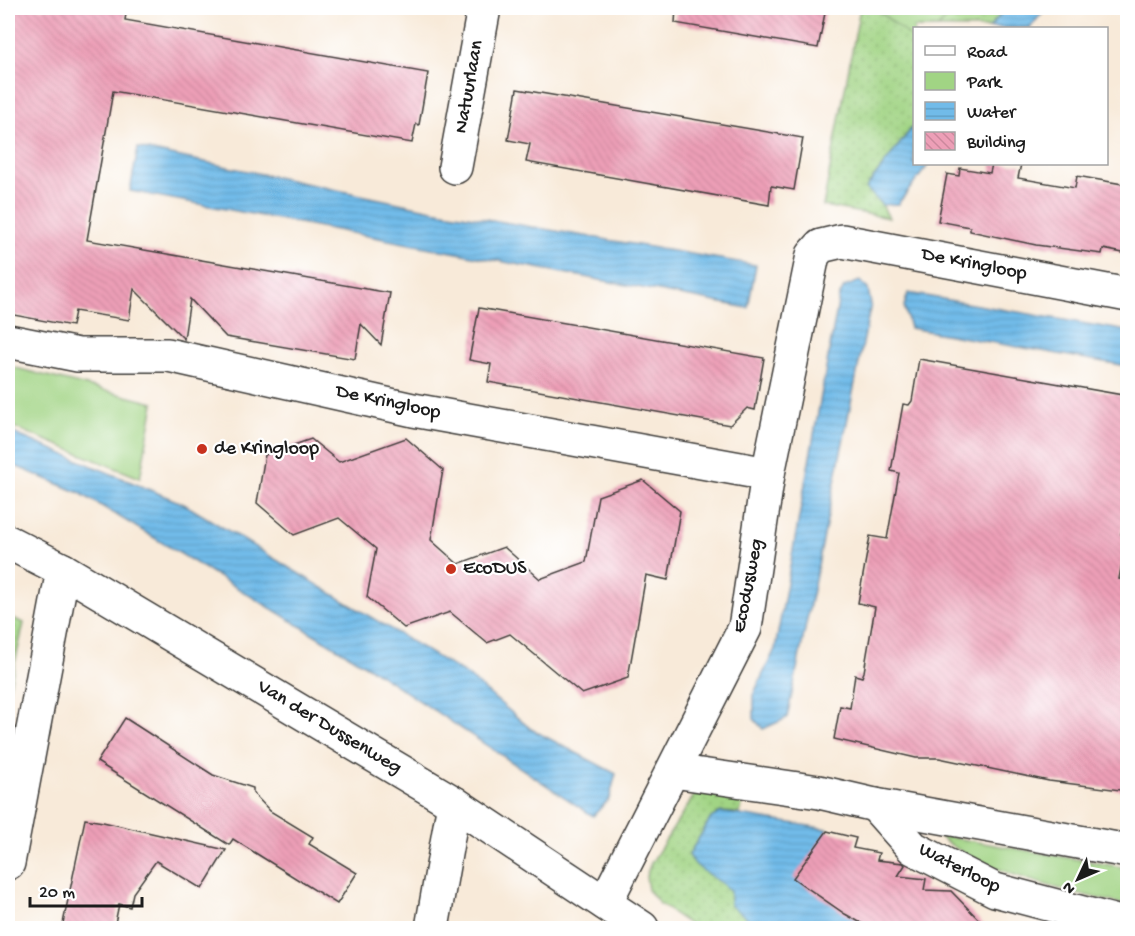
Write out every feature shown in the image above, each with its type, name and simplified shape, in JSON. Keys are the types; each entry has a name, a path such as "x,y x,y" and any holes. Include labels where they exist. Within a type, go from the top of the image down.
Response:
{"street":[{"name":"Natuurlaan","path":"455,167 484,8"},
{"name":"De Kringloop","path":"821,246 842,241 1128,295"},
{"name":"Ecodusweg","path":"605,903 745,628 768,474 813,255 821,246"},
{"name":"De Kringloop","path":"8,341 78,355 168,355 413,410 768,474"},
{"name":"Van der Dussenweg","path":"8,542 63,570 454,803 642,928"},
{"path":"8,863 63,570"},
{"name":"Waterloop","path":"674,771 819,792 875,806 1128,851"},
{"path":"432,928 454,803"},
{"name":"Waterloop","path":"875,806 913,848 995,890 1128,925"}],"green space":[{"path":"860,8 1006,8 990,27 913,27 913,126 866,188 882,205 889,218 823,206"},
{"path":"882,8 957,8 939,27 913,27 913,39 879,11"},
{"path":"8,366 154,403 140,478 8,425"},
{"path":"8,616 24,623 8,694"},
{"path":"697,791 744,797 740,813 721,812 711,818 689,854 731,891 730,905 761,928 695,928 660,904 648,890 646,876 651,863"},
{"path":"938,835 1127,868 1127,905 1055,887 1002,870 956,848"}],"water":[{"path":"1006,8 1046,8 1031,27 990,27"},
{"path":"913,126 913,165 928,165 898,204 882,205 866,188"},
{"path":"138,148 432,210 756,265 748,308 130,191"},
{"path":"860,281 868,289 871,304 787,718 763,729 754,719 754,693 775,649 839,297 844,287"},
{"path":"908,293 1127,331 1127,366 910,328 904,306"},
{"path":"8,431 184,504 467,675 531,729 616,774 609,799 593,816 373,670 80,493 8,463"},
{"path":"721,812 828,829 799,876 864,919 884,928 761,928 730,905 730,891 696,865 689,854 711,818"}],"building":[{"path":"13,8 127,8 125,20 428,73 419,125 416,124 412,143 113,91 87,240 390,293 381,345 361,324 355,359 226,337 190,299 184,339 134,289 129,320 75,311 72,326 8,314 8,40"},
{"path":"676,8 826,8 818,48 675,23"},
{"path":"517,89 803,138 794,190 771,186 769,205 526,162 530,144 508,140"},
{"path":"992,165 1021,165 1018,178 1075,188 1077,176 1128,185 1128,254 1103,249 1102,254 1036,245 970,231 970,227 938,221 947,174 959,176 960,168 990,173"},
{"path":"479,308 764,358 755,410 747,408 730,425 488,382 491,364 469,360"},
{"path":"919,359 1128,396 1128,507 1121,534 1127,535 1119,579 1128,580 1128,791 1049,781 939,758 916,758 834,739 840,706 850,708 855,675 862,677 864,672 875,607 858,603 870,536 887,539 899,473 891,471 903,404 909,405 912,401"},
{"name":"EcoDUS","path":"406,438 443,470 431,540 458,564 504,547 540,579 586,562 598,496 643,480 680,511 668,580 646,575 628,678 582,694 510,634 487,643 450,612 404,628 367,597 376,549 339,518 294,535 257,503 265,455 311,439 339,462"},
{"path":"125,718 213,775 253,788 253,793 270,811 313,837 309,844 357,873 337,904 233,839 229,845 97,762"},
{"path":"85,819 226,850 202,889 156,861 133,893 130,907 119,904 114,928 62,928"},
{"path":"827,831 856,838 853,848 879,853 877,860 903,863 905,865 898,876 926,879 924,890 951,891 987,928 870,928 845,914 793,878"}],"place":[{"name":"de Kringloop","path":"202,449"},
{"name":"EcoDUS","path":"451,569"}]}
